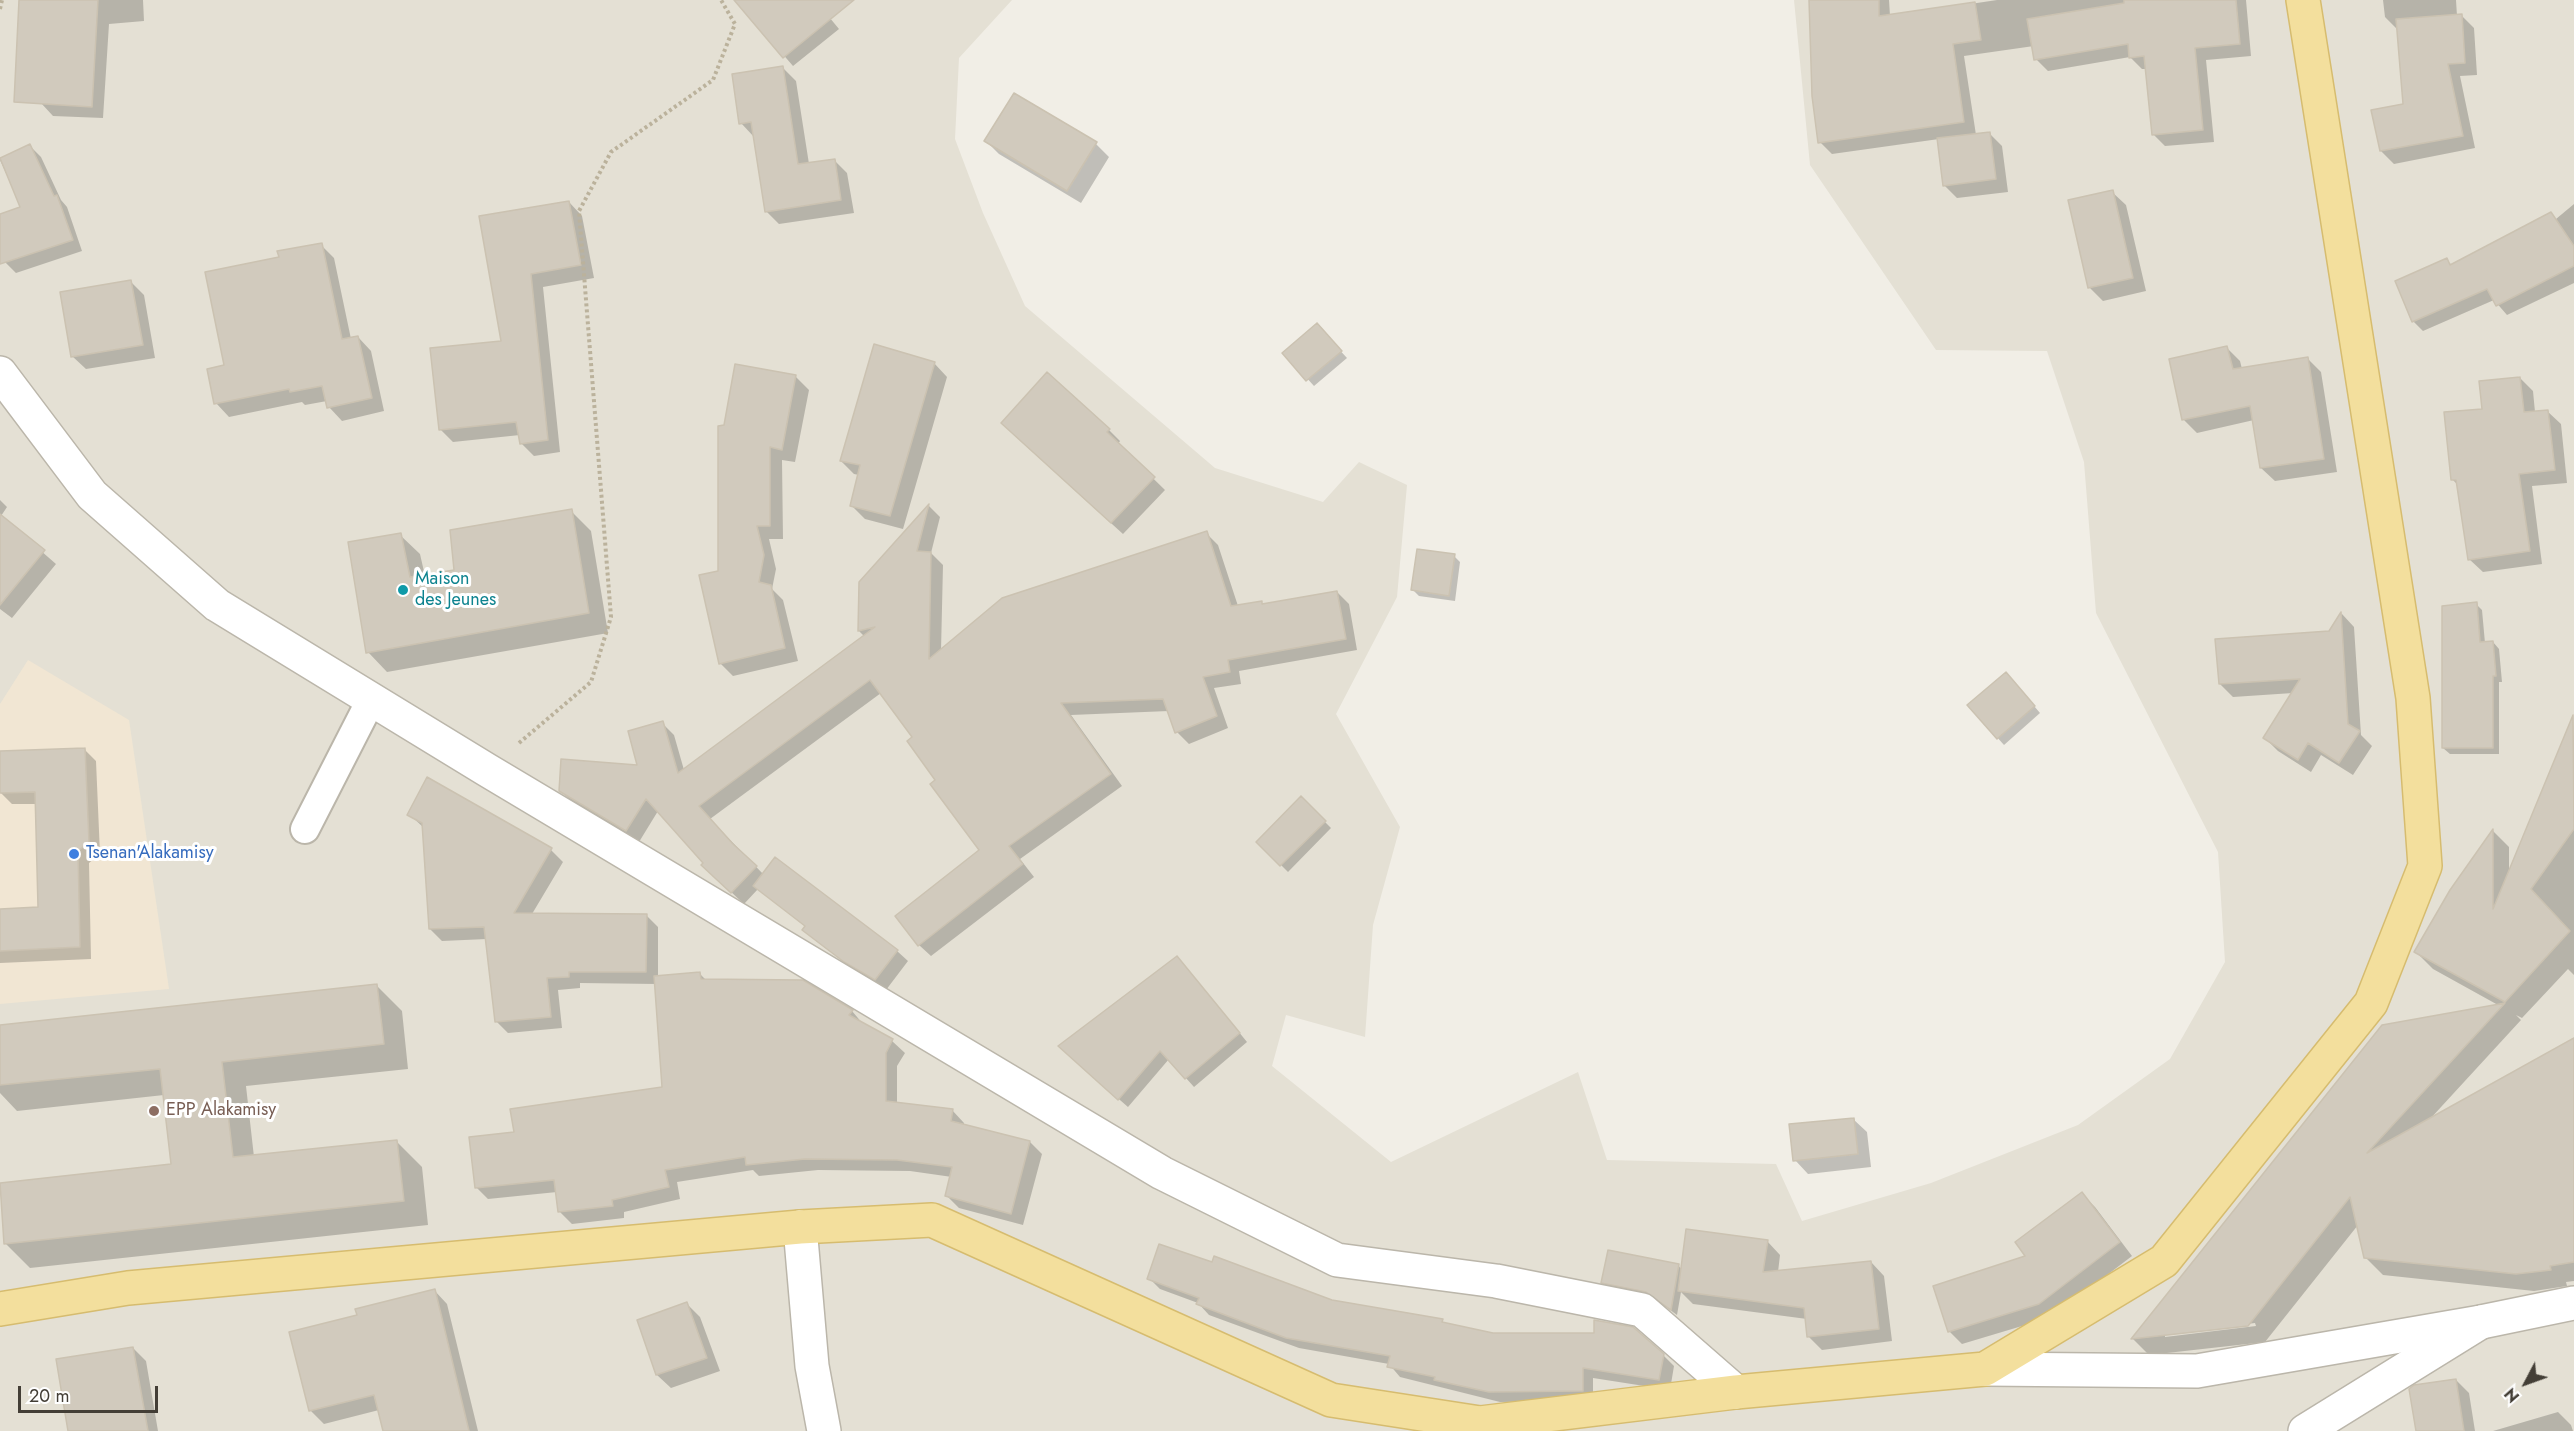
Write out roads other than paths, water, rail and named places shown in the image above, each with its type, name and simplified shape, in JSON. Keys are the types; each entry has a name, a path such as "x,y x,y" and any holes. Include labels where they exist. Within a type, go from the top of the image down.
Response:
{"main road":[{"path":"0,1309 128,1288 800,1227 932,1220 1331,1400 1480,1423 1737,1392 1985,1369 2164,1261 2371,1003 2425,866 2413,698 2303,0"}],"street":[{"path":"0,373 92,495 217,605 487,770 1162,1173 1337,1260 1496,1281 1642,1310 1737,1392"},
{"path":"800,1227 812,1366 824,1431"},
{"path":"1985,1369 2197,1371 2481,1322 2574,1303"},
{"path":"2305,1431 2481,1322"}],"lane":[{"path":"305,829 372,698"}],"place":[{"name":"Maison des Jeunes","path":"403,590"},
{"name":"Tsenan'Alakamisy","path":"74,854"},
{"name":"EPP Alakamisy","path":"154,1111"}]}
